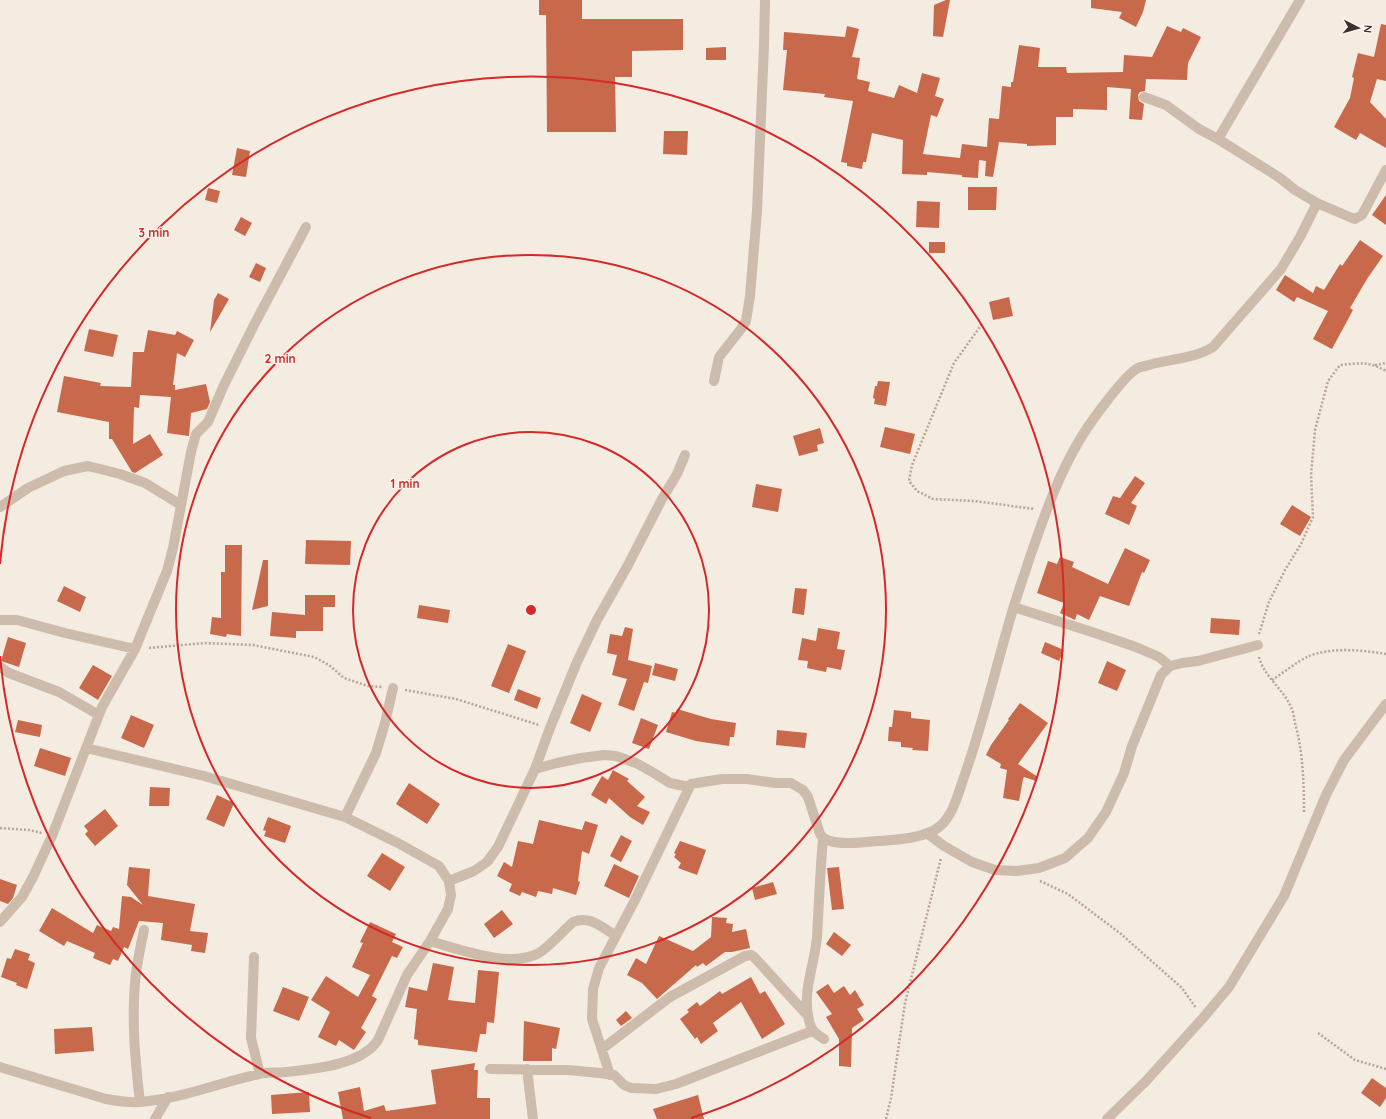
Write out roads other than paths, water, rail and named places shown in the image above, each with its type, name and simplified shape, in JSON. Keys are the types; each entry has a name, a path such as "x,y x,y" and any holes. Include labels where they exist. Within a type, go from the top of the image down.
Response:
{"street":[{"path":"714,381 719,357 746,321 750,296 757,210 765,0"},
{"path":"1218,139 1300,0"},
{"path":"1144,98 1166,105 1199,129 1218,139 1317,203 1355,219 1362,215 1366,209 1386,170"},
{"path":"822,839 828,841 853,843 894,840 928,834 940,827 955,801 970,761 1014,607 1045,511 1063,470 1082,436 1103,406 1131,373 1139,368 1189,357 1213,347 1281,269 1300,237 1317,203"},
{"path":"0,922 28,889 52,836 99,714 108,695 135,649 167,571 195,437 208,422 250,332 306,227"},
{"path":"449,881 474,871 486,862 498,846 535,770 550,728 577,662 597,620 677,474 685,455"},
{"path":"0,507 28,488 64,471 88,466 120,474 145,483 181,505"},
{"path":"1014,607 1136,647 1160,657 1170,666"},
{"path":"0,620 17,620 65,634 135,649"},
{"path":"928,834 944,846 972,862 995,870 1017,871 1039,868 1065,858 1088,838 1106,812 1124,773 1132,746 1161,675 1170,666 1198,661 1258,645"},
{"path":"0,667 59,692 99,714"},
{"path":"345,817 376,753 394,688"},
{"path":"1107,1119 1146,1081 1203,1018 1229,986 1284,896 1326,795 1344,760 1386,704"},
{"path":"0,1067 106,1099 124,1102 140,1102 218,1086 260,1074 285,1072 340,1063 368,1051 374,1046 407,975 430,941 448,909 451,895 449,881 439,866 398,843 345,817 204,776 86,748"},
{"path":"535,770 557,763 581,758 604,755 616,756 636,763 670,783 689,787"},
{"path":"610,1075 592,1019 593,990 599,968 635,900 689,787 694,783 722,779 747,779 775,783 791,783 803,790 808,797 817,829 822,839 817,937 806,1004 812,1031 824,1039"},
{"path":"430,941 493,958 520,959 539,953 573,922 580,919 588,919 616,936"},
{"path":"140,1102 134,1006 136,973 144,930"},
{"path":"602,1049 670,997 748,955 754,957 808,1016"},
{"path":"254,957 252,1038 260,1074"},
{"path":"490,1069 574,1071 610,1075 618,1078 629,1088 667,1088 812,1031"},
{"path":"527,1069 533,1119"},
{"path":"155,1119 168,1097"}]}
